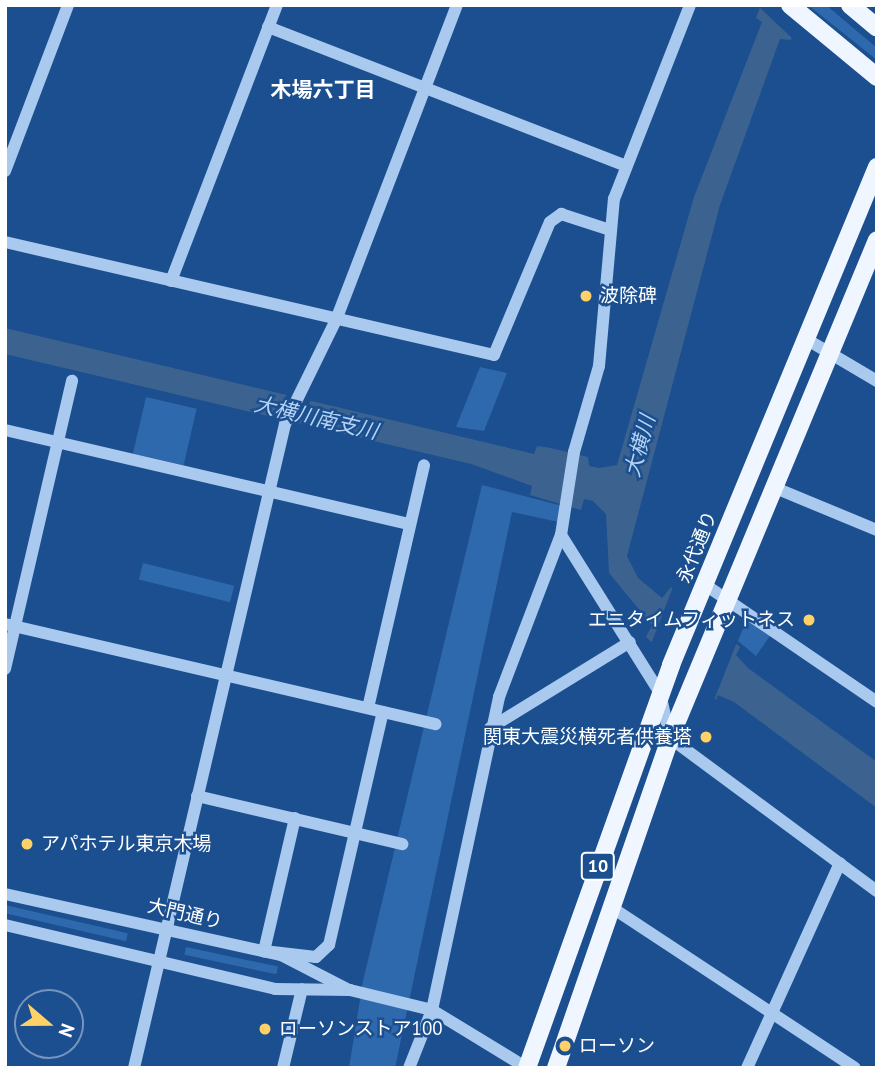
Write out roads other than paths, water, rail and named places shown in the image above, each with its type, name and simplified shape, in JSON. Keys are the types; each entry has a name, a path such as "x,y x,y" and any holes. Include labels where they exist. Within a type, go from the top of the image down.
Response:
{"main road":[{"path":"790,5 877,77"},
{"path":"850,5 877,28"},
{"name":"永代通り","path":"527,1068 671,664 877,167"},
{"name":"10","path":"555,1068 670,738 877,240"}],"street":[{"path":"5,171 68,5"},
{"path":"171,281 276,5"},
{"path":"134,1068 285,424 335,320 457,5"},
{"path":"409,1068 432,1010 490,728 561,535 575,452 599,366 607,229 626,166 690,5"},
{"path":"268,27 626,166"},
{"path":"5,242 494,355 550,222 561,214 607,229"},
{"path":"806,339 877,381"},
{"path":"5,669 10,625 72,381"},
{"path":"5,430 409,524"},
{"path":"368,708 424,465"},
{"path":"773,487 877,530"},
{"path":"561,535 660,693 670,738 877,891"},
{"path":"704,584 729,596 877,702"},
{"path":"10,625 436,724"},
{"path":"490,728 630,642"},
{"path":"295,818 264,951 325,954 383,712"},
{"path":"197,796 402,844"},
{"path":"747,1068 840,863"},
{"name":"大門通り","path":"5,894 264,951 350,990 432,1010 527,1068"},
{"path":"611,907 855,1068"},
{"name":"大門通り","path":"5,925 159,961 302,989 350,990"},
{"path":"283,1068 302,989"}],"water":[{"path":"761,5 805,5 791,40 780,39 720,205 627,556 638,578 662,598 671,587 740,647 736,655 748,668 877,762 877,808 734,702 718,695 716,700 646,637 652,625 609,573 606,514 593,501 584,499 581,510 530,495 532,486 471,464 5,354 5,328 534,454 537,446 588,457 589,466 599,468 617,465 694,197 762,22 756,18"}],"place":[{"name":"波除碑","path":"586,296"},
{"name":"エニタイムフィットネス","path":"809,620"},
{"name":"関東大震災横死者供養塔","path":"706,737"},
{"name":"アパホテル東京木場","path":"27,844"},
{"name":"ローソンストア100","path":"265,1029"},
{"name":"ローソン","path":"565,1046"}],"district":[{"name":"木場六丁目","path":"323,90"}],"water label":[{"name":"大横川南支川","path":"316,418"},
{"name":"大横川","path":"640,446"}]}
